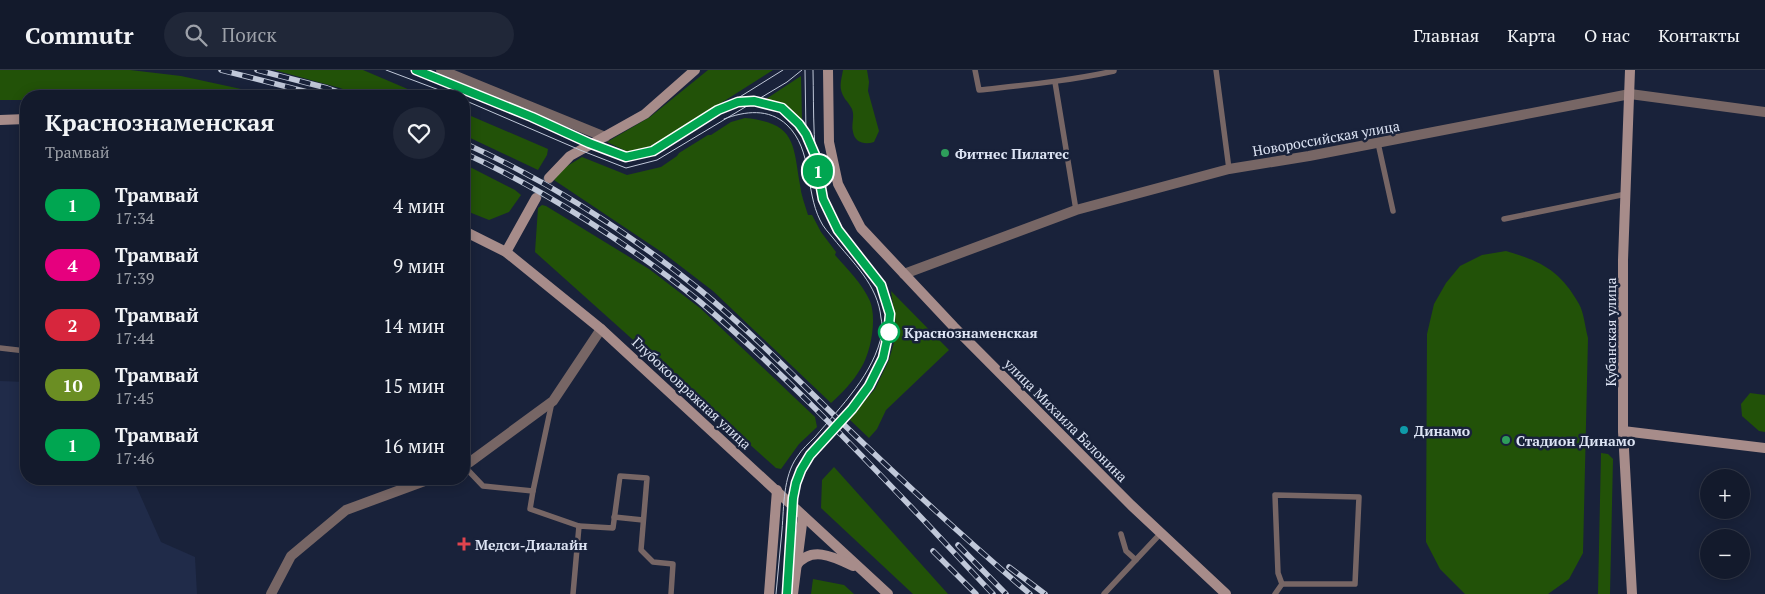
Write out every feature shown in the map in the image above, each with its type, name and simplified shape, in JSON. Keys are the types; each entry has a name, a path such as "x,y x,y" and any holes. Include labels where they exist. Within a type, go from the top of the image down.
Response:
{"main road":[{"path":"549,178 570,156 645,114 695,70"},
{"name":"улица Михаила Балонина","path":"828,70 829,142 838,184 861,228 960,334 1161,533 1226,594"},
{"name":"Кубанская улица","path":"1630,70 1623,260 1624,431 1632,594"},
{"path":"0,120 20,119"},
{"path":"506,252 536,198"},
{"name":"Глубокоовражная улица","path":"470,234 506,252 602,329 888,594"},
{"path":"1624,431 1765,448"},
{"path":"769,594 777,490"},
{"path":"793,594 803,516"},
{"path":"796,566 806,556 821,554 837,558 863,571"}],"street":[{"path":"442,70 605,137"},
{"name":"Новороссийская улица","path":"904,274 1076,210 1229,169 1309,156 1630,94 1765,112"},
{"path":"470,462 553,401 602,329"},
{"path":"271,594 291,556 346,510 414,485"}],"lane":[{"path":"975,70 978,90 1055,82 1114,72 1114,70"},
{"path":"1216,70 1229,169"},
{"path":"1055,82 1076,210"},
{"path":"1378,143 1393,210"},
{"path":"1504,219 1626,194"},
{"path":"0,348 20,350"},
{"path":"553,401 530,509 579,526 613,528 620,476 647,478 640,550 653,562 673,564 671,594"},
{"path":"470,472 482,486 533,491"},
{"path":"1274,495 1359,497 1355,584 1282,584 1278,573 1274,495"},
{"path":"614,517 644,520"},
{"path":"573,594 579,526"},
{"path":"1104,594 1161,533"},
{"path":"1121,534 1126,551 1136,560"},
{"path":"1275,594 1282,584"}],"shaded area":[{"path":"0,381 20,382 20,485 136,485 161,542 195,557 197,594 0,594"}],"green space":[{"path":"0,70 130,70 181,76 246,90 20,90 20,100 0,100"},
{"path":"274,70 363,70 410,90 346,90"},
{"path":"708,70 773,70 655,145 628,152 607,142 650,117"},
{"path":"843,70 867,70 868,91 879,131 874,142 861,142 854,136 852,109 841,88"},
{"path":"801,76 802,121 784,104 766,99"},
{"path":"470,116 548,149 547,155 538,170 470,138"},
{"path":"745,118 774,125 783,130 789,137 793,146 801,192 808,215 812,215 821,232 836,252 835,255 859,282 870,301 873,326 865,361 854,378 831,403 713,291 666,255 554,180 564,168 582,157 627,175 661,167 708,135 731,122"},
{"path":"470,167 515,190 521,195 509,212 489,220 470,212"},
{"path":"542,205 649,269 700,308 815,417 817,427 799,444 781,469 776,468 535,252 538,208"},
{"name":"Стадион Динамо","path":"1506,251 1539,263 1557,275 1572,292 1581,308 1588,338 1583,553 1569,579 1548,594 1465,594 1440,569 1426,542 1427,334 1434,304 1446,283 1460,266 1482,255"},
{"path":"891,291 949,350 886,410 877,429 869,438 849,419 875,389 889,360 897,332"},
{"path":"1750,393 1765,395 1765,432 1759,431 1742,416 1741,404"},
{"path":"1601,453 1608,454 1613,459 1610,594 1598,594"},
{"path":"834,467 948,594 913,594 821,508 822,480"},
{"path":"813,579 844,585 854,594 811,594"}],"tunnel":[{"path":"536,198 549,178"}],"tram line":[{"path":"386,70 439,90"},
{"path":"416,70 465,90"},
{"name":"1","path":"416,70 466,90"},
{"path":"470,92 626,157 653,151 783,70"},
{"path":"470,103 626,168 657,160 787,82 802,70"},
{"path":"805,70 806,133"},
{"path":"787,594 793,498 801,471 811,453 830,434 867,388 881,362 889,334 889,313 884,294 876,278 830,217 823,198 815,151 813,70"},
{"name":"1","path":"470,92 626,157 653,151 718,110 738,102 754,101 782,108 799,124 806,134 815,155 823,199 838,230 881,285 890,314 883,358 869,386 852,409 810,455 796,483 793,498 787,594"},
{"path":"751,101 782,109 799,123 813,150"},
{"path":"724,119 748,113 765,114 780,120 795,135 805,158 812,196 820,220 870,285 879,306 882,326 878,348 864,376 846,401 801,451 792,465 785,492 776,594"}],"railway":[{"path":"221,70 299,90"},
{"path":"257,70 333,90"},
{"path":"470,146 526,174 586,209 645,248 700,290 753,337 932,508 1030,594"},
{"path":"470,156 555,201 616,239 699,301 809,402 993,594"},
{"path":"958,545 1006,594"},
{"path":"933,551 976,594"},
{"path":"1009,567 1045,594"}],"place":[{"name":"Фитнес Пилатес","path":"945,153"},
{"name":"Краснознаменская","path":"889,332"},
{"name":"Динамо","path":"1404,430"},
{"name":"Стадион Динамо","path":"1506,440"},
{"name":"Медси-Диалайн","path":"464,544"}]}
